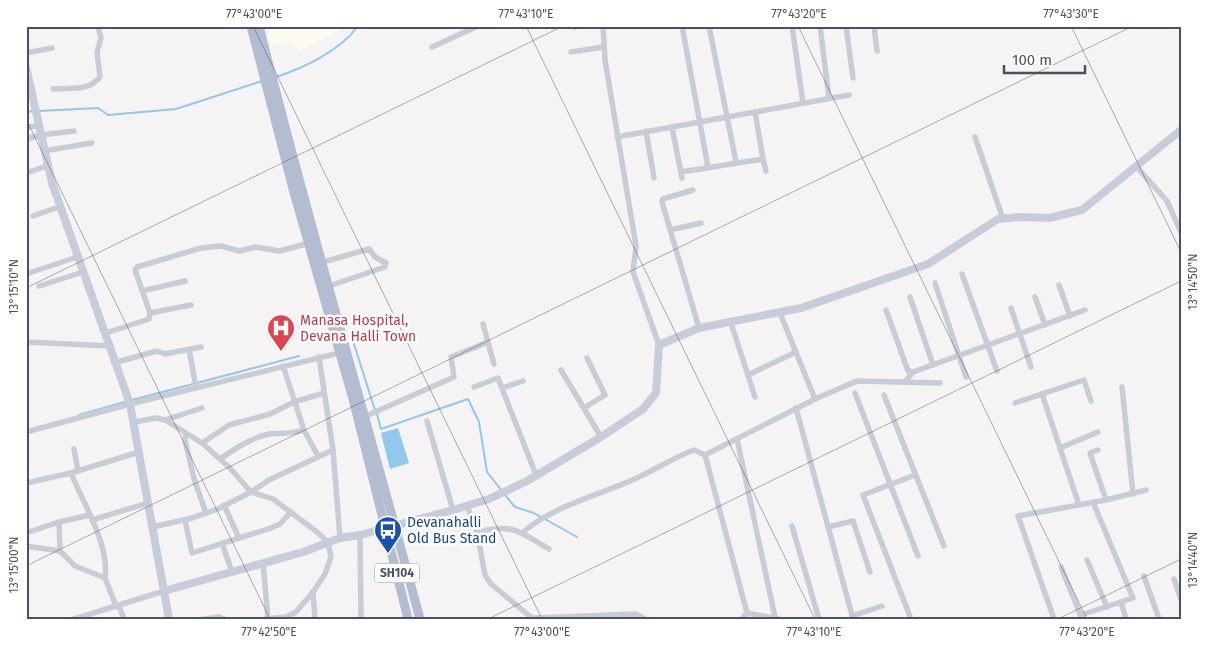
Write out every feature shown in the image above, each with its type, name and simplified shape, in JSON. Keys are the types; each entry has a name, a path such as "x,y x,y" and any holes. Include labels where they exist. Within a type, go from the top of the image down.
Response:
{"main road":[{"name":"SH104","path":"252,26 267,72"},
{"name":"SH104","path":"259,26 267,72 310,243 364,417 390,527 408,619"},
{"name":"SH104","path":"271,89 330,286 343,352 390,527 420,619"}],"street":[{"path":"54,89 85,88 91,86 100,76 97,52 101,38 98,26"},
{"path":"432,47 478,26"},
{"path":"74,619 340,538 390,527 496,496 602,437 643,409 656,393 659,345 642,302 633,272 636,246 604,46 603,26"},
{"path":"682,26 708,168"},
{"path":"709,26 736,162"},
{"path":"792,26 803,103"},
{"path":"820,26 829,98"},
{"path":"846,26 854,78"},
{"path":"874,26 877,51"},
{"path":"571,52 604,46"},
{"path":"26,53 52,48"},
{"path":"26,67 44,151 60,207 117,362 129,402 169,619"},
{"path":"618,137 849,95"},
{"path":"755,112 766,171"},
{"path":"26,127 39,126"},
{"path":"672,127 681,175 736,162 763,159"},
{"path":"659,345 699,328 801,308 928,264 986,225 1003,219 1050,218 1082,210 1181,130"},
{"path":"26,139 41,135 74,132"},
{"path":"646,132 654,178"},
{"path":"975,137 1003,219"},
{"path":"44,151 92,143"},
{"path":"26,173 48,166"},
{"path":"1136,166 1167,201 1181,232"},
{"path":"693,190 662,200 699,328"},
{"path":"33,216 60,207"},
{"path":"670,230 701,223"},
{"path":"106,333 149,319 150,313 135,270 136,267 142,264 201,248 221,246 238,251 256,247 280,251 310,243"},
{"path":"323,262 369,249 375,257 386,263 385,267 330,286"},
{"path":"26,274 77,256"},
{"path":"39,286 83,272"},
{"path":"962,274 997,371"},
{"path":"142,291 185,281"},
{"path":"935,283 966,377"},
{"path":"1059,285 1070,316"},
{"path":"910,297 933,365"},
{"path":"1035,297 1045,325"},
{"path":"150,313 191,305"},
{"path":"1011,308 1031,367"},
{"path":"886,310 908,371 913,372"},
{"path":"905,382 913,372 1085,310"},
{"path":"780,313 814,399"},
{"path":"731,323 756,398"},
{"path":"483,324 494,364"},
{"path":"26,342 111,346"},
{"path":"364,417 454,377 451,357 488,342"},
{"path":"117,362 157,351 165,354 201,346"},
{"path":"189,349 196,388"},
{"path":"26,432 129,402 196,388 343,352"},
{"path":"748,375 796,352"},
{"path":"319,357 332,450 340,538"},
{"path":"584,408 604,395 587,358"},
{"path":"283,366 304,430 318,456"},
{"path":"561,370 602,437"},
{"path":"474,387 498,378 536,475"},
{"path":"1015,403 1084,380 1091,401"},
{"path":"502,388 523,381"},
{"path":"705,455 814,399 857,381 940,383"},
{"path":"1122,387 1133,494"},
{"path":"202,443 229,425 270,414 294,402 324,393"},
{"path":"855,393 918,556"},
{"path":"1042,394 1079,505"},
{"path":"884,395 944,546"},
{"path":"166,420 202,408"},
{"path":"796,408 852,617 882,606"},
{"path":"134,422 156,418 166,420 202,443 220,459 250,492 273,499 328,542 331,557 325,574 296,612 286,617 267,619 263,563"},
{"path":"426,420 453,510"},
{"path":"220,459 236,448 268,434 289,434 304,430"},
{"path":"1060,448 1098,432"},
{"path":"186,433 184,440 194,479 206,514"},
{"path":"737,438 777,618 760,617 747,613"},
{"path":"74,449 78,471"},
{"path":"153,528 206,514 332,450"},
{"path":"522,534 543,518 591,496 638,478 675,457 694,450 705,455"},
{"path":"1098,450 1090,453 1106,500"},
{"path":"26,483 71,473 139,452"},
{"path":"705,455 747,613"},
{"path":"71,473 91,517 105,562 106,578 124,619"},
{"path":"910,619 864,495 915,475"},
{"path":"1054,619 1018,516 1106,500 1146,490"},
{"path":"1061,567 1082,617 1134,598 1093,502"},
{"path":"26,533 58,522 91,517 148,504"},
{"path":"224,505 239,538"},
{"path":"467,506 476,532 485,575 491,584 532,618 636,616 645,619"},
{"path":"185,520 192,553 280,524 290,512"},
{"path":"828,527 853,521 870,572"},
{"path":"58,522 60,551 72,564 106,578"},
{"path":"792,526 819,619"},
{"path":"476,532 506,527 548,549"},
{"path":"360,535 361,619"},
{"path":"222,543 232,572"},
{"path":"26,546 60,551"},
{"path":"1087,560 1107,607"},
{"path":"1144,576 1159,619"},
{"path":"1174,579 1181,600"},
{"path":"313,592 315,619"},
{"path":"1121,602 1126,619"},
{"path":"742,619 747,613"},
{"path":"204,619 220,616 224,619"}],"shaded area":[{"path":"266,26 342,26 340,30 301,50 284,41 271,46"}],"water":[{"path":"398,428 409,463 390,469 381,433"}],"waterway":[{"path":"276,77 298,69 321,57 342,43 358,26"},
{"path":"39,111 98,108 108,115 176,109 262,81"},
{"path":"26,96 27,111"},
{"path":"27,112 34,111"},
{"path":"353,341 375,410"},
{"path":"197,383 299,356"},
{"path":"132,400 193,384"},
{"path":"377,414 381,429 468,399 479,422 487,472 502,491"},
{"path":"79,415 128,401"},
{"path":"505,495 515,507 534,513 577,537"}],"place":[{"name":"Manasa Hospital, Devana Halli Town","path":"281,352"},
{"name":"Devanahalli Old Bus Stand","path":"388,554"}]}
